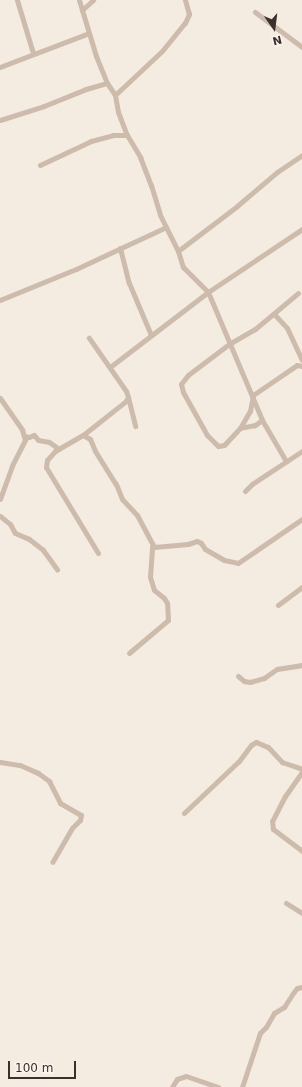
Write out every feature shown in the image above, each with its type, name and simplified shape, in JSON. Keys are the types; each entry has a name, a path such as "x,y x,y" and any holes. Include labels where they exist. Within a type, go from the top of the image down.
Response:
{"street":[{"path":"17,0 33,53"},
{"path":"79,0 107,83 115,95 118,112 127,135 140,157 166,227 178,251 183,267 208,292 229,344 253,395 262,420 286,461"},
{"path":"82,10 93,0"},
{"path":"115,95 162,51 184,23 189,14 185,0"},
{"path":"255,12 302,47"},
{"path":"0,67 33,53 89,33"},
{"path":"0,120 107,83"},
{"path":"40,165 91,141 113,135 127,135"},
{"path":"178,251 238,206 277,172 302,155"},
{"path":"0,300 76,269 166,227"},
{"path":"110,367 208,292 302,229"},
{"path":"120,248 129,283 152,335"},
{"path":"298,293 255,329 229,344 188,375 181,384 183,392 207,435 214,444 218,446 224,445 240,428 250,411 253,395 297,365 302,366"},
{"path":"274,314 287,328 302,360"},
{"path":"89,338 126,391 135,426"},
{"path":"98,553 46,468 47,460 58,449 83,435 126,401 128,397"},
{"path":"0,398 25,440 12,466 0,499"},
{"path":"240,428 255,425 262,420"},
{"path":"24,436 29,437 34,435 38,440 49,442 58,449"},
{"path":"83,435 90,439 95,451 116,484 122,499 140,519 149,536 152,546 150,578 154,590 164,598 167,603 168,620 129,653"},
{"path":"245,491 302,451"},
{"path":"0,516 10,524 15,533 29,539 43,550 57,569"},
{"path":"152,546 188,544 197,541 201,543 205,549 224,560 238,563 302,519"},
{"path":"278,604 302,587"},
{"path":"238,676 244,681 250,682 264,678 277,668 302,665"},
{"path":"184,812 239,760 251,745 256,742 268,747 282,762 302,769"},
{"path":"0,762 20,765 38,773 49,781 60,803 81,814 80,820 72,828 52,862"},
{"path":"302,772 285,796 272,821 273,829 302,851"},
{"path":"286,903 302,913"},
{"path":"242,1087 260,1033 266,1027 274,1013 284,1007 297,988 302,987"},
{"path":"172,1087 177,1079 186,1076 218,1087"}]}
